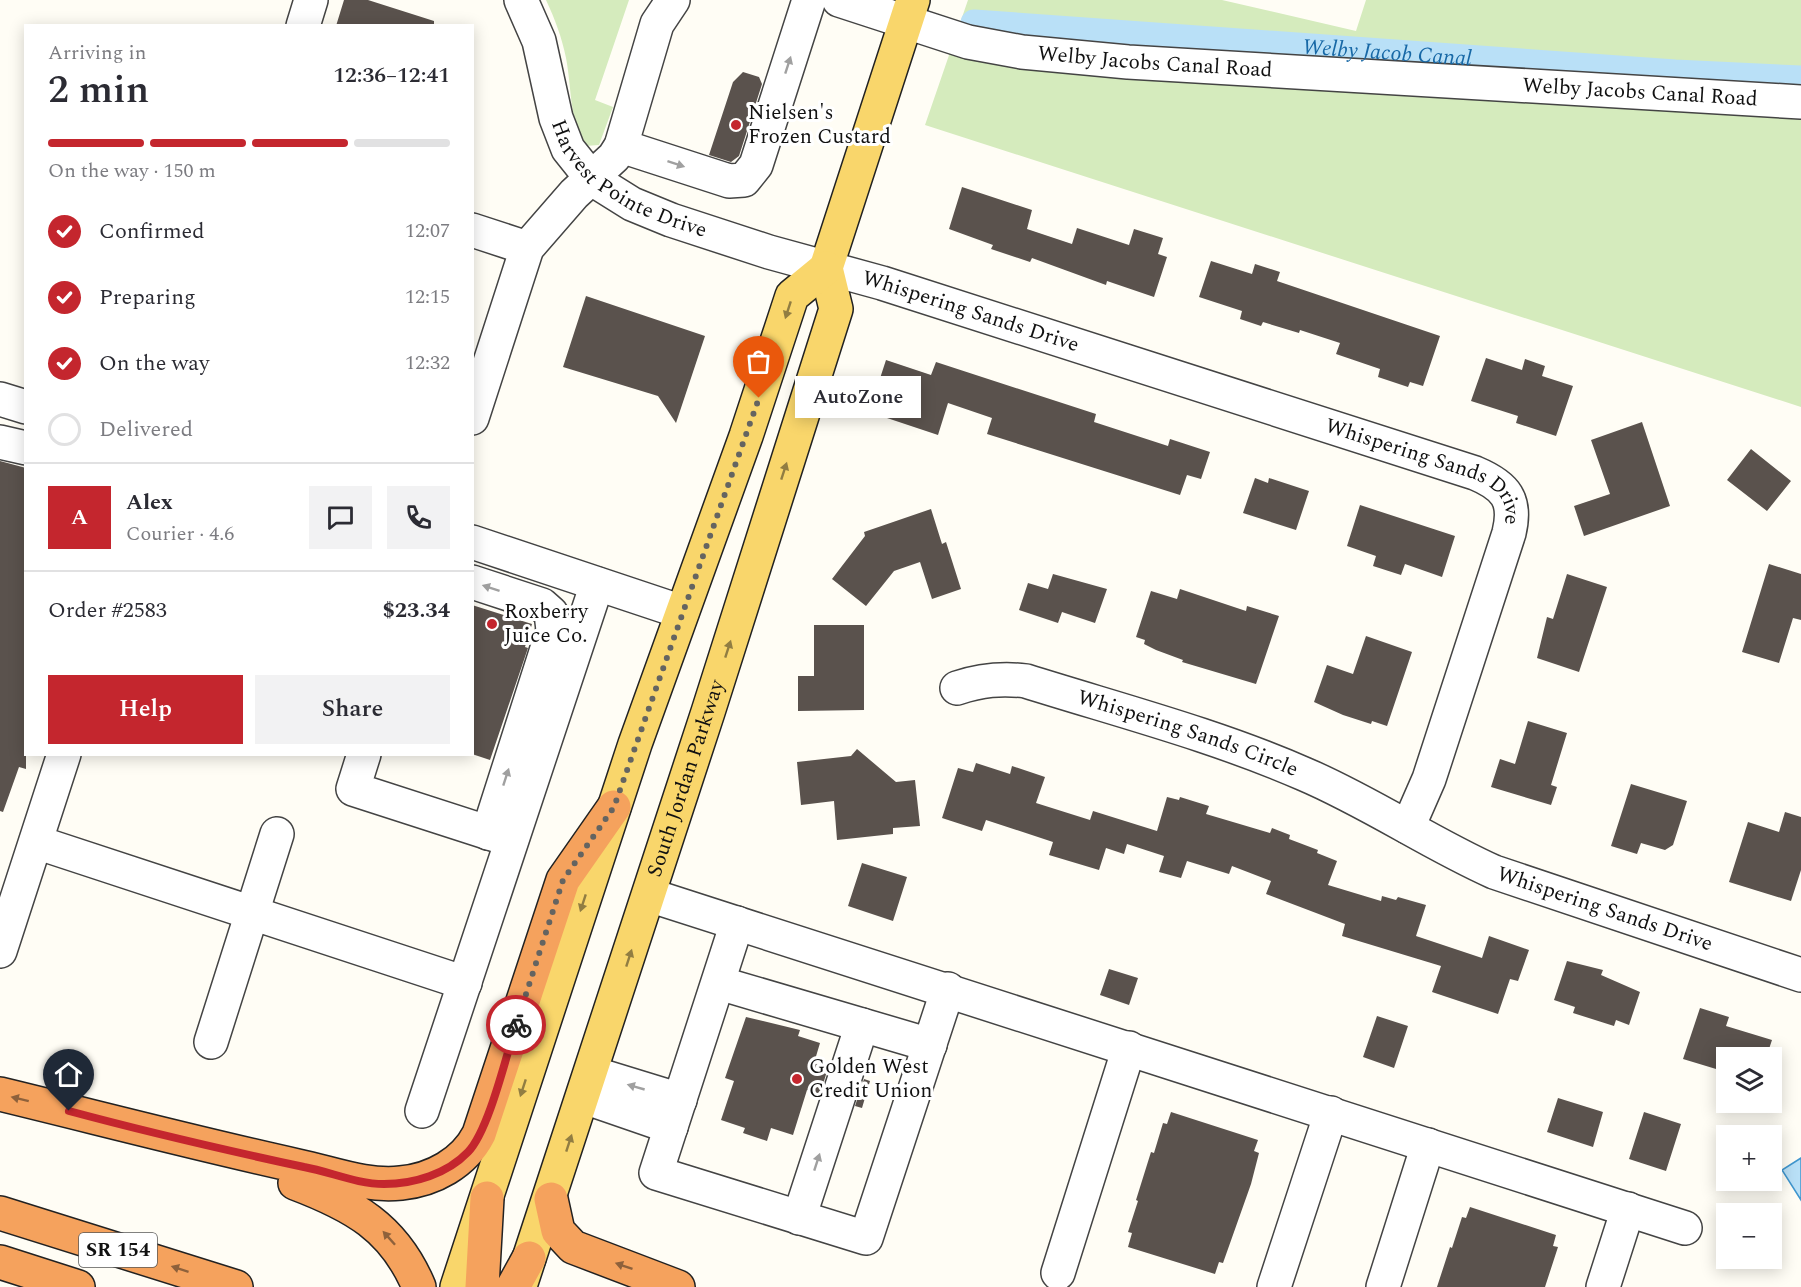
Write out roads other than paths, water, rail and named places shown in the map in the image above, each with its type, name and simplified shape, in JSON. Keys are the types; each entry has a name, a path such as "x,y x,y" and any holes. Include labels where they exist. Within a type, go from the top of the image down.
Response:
{"highway":[{"path":"0,1094 178,1140 374,1184 402,1183 437,1173 460,1159 475,1143 483,1125 563,880 614,807"},
{"path":"178,1140 323,1193 351,1207 389,1238 405,1260 419,1287"},
{"path":"482,1287 487,1198"},
{"path":"550,1199 558,1231 573,1247 678,1287"},
{"name":"SR 154","path":"0,1213 236,1287"},
{"name":"SR 154","path":"0,1262 78,1287"},
{"path":"513,1287 524,1273"}],"main road":[{"path":"457,1287 614,807 746,436 792,296 826,268 909,11"},
{"name":"South Jordan Parkway","path":"524,1273 588,1085 836,309 826,268"}],"street":[{"path":"304,24 311,0"},
{"name":"Harvest Pointe Drive","path":"521,0 539,41 561,134 577,162 592,179 615,195 651,213 769,252 826,268"},
{"path":"474,412 527,248 574,194 614,157 621,146 657,24 674,0"},
{"path":"621,146 729,181 744,180 756,165 809,0"},
{"name":"Welby Jacobs Canal Road","path":"839,0 909,11 968,42 1022,52 1128,62 1801,102"},
{"path":"474,231 527,248"},
{"name":"Whispering Sands Drive","path":"826,268 882,283 1464,469 1489,479 1501,487 1512,509 1509,533 1430,779 1408,827 1450,853 1494,872 1801,975"},
{"path":"0,399 24,406"},
{"path":"0,442 24,448"},
{"path":"474,543 682,612"},
{"path":"422,1111 465,983 553,630 551,613 542,605 474,583"},
{"path":"500,837 597,584"},
{"name":"Whispering Sands Circle","path":"957,688 980,680 1004,678 1026,681 1259,756 1305,774 1408,827"},
{"path":"0,951 63,756"},
{"path":"363,756 353,789 500,837"},
{"path":"211,1042 277,834"},
{"path":"36,842 465,983"},
{"path":"649,895 1685,1228"},
{"path":"737,923 656,1173 866,1238 948,990"},
{"path":"719,983 930,1046"},
{"path":"799,1218 862,1025"},
{"path":"1058,1273 1129,1048"},
{"path":"588,1085 676,1113"},
{"path":"1274,1287 1331,1113"},
{"path":"1383,1287 1428,1144"},
{"path":"1603,1287 1628,1209"}],"water":[{"path":"1801,1158 1801,1200 1782,1170"}],"waterway":[{"name":"Welby Jacob Canal","path":"974,23 1675,73 1801,79"}],"place":[{"name":"Nielsen's Frozen Custard","path":"736,125"},
{"name":"AutoZone","path":"759,398"},
{"name":"Roxberry Juice Co.","path":"492,624"},
{"name":"Golden West Credit Union","path":"797,1079"}]}
